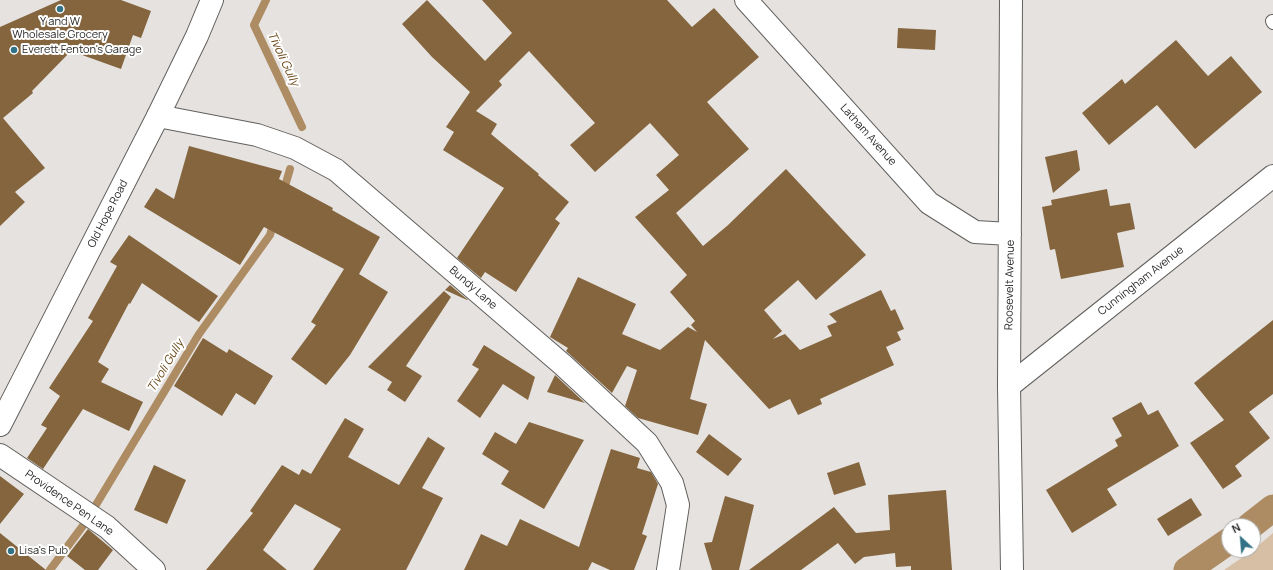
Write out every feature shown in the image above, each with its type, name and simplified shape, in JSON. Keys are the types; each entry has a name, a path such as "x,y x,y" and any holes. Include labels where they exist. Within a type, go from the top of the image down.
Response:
{"street":[{"name":"Old Hope Road","path":"0,425 158,116 212,0"},
{"name":"Latham Avenue","path":"746,0 929,203 975,232 1010,234"},
{"name":"Roosevelt Avenue","path":"1011,0 1009,386 1012,570"},
{"name":"Bundy Lane","path":"158,116 257,135 295,148 336,170 563,365 647,443 672,483 678,505 668,570"},
{"name":"Cunningham Avenue","path":"1009,386 1273,176"},
{"name":"Providence Pen Lane","path":"0,455 107,527 154,570"}],"shaded area":[{"path":"1273,533 1273,570 1224,570 1241,558 1261,558 1261,543"}],"building":[{"path":"61,0 121,0 151,11 141,38 133,35 121,69 71,51 32,91 33,93 3,118 45,168 15,192 25,202 0,226 0,27"},
{"path":"427,0 485,61 512,33 482,0 667,0 692,27 714,8 759,57 707,102 749,149 676,213 703,246 727,226 786,169 866,255 816,300 798,280 764,310 782,331 773,339 785,334 800,350 832,336 827,326 837,322 829,314 881,290 891,311 895,309 904,329 897,332 901,340 886,347 894,365 820,399 822,404 798,415 790,399 769,409 705,340 690,399 707,404 698,435 638,418 625,406 637,370 627,366 612,393 566,351 568,348 550,337 578,277 636,304 622,334 660,350 688,327 697,332 691,325 695,321 670,292 687,275 635,217 669,190 656,175 679,155 650,123 595,172 570,145 595,123 529,51 499,81 502,85 476,111 497,124 491,134 539,174 538,175 569,202 555,219 560,223 516,292 485,272 481,278 457,258 504,188 443,150 454,132 446,127 470,92 432,57 402,24"},
{"path":"898,28 936,30 935,50 897,48"},
{"path":"1176,40 1208,76 1231,56 1262,92 1195,149 1157,105 1109,145 1082,113 1122,79 1125,84"},
{"path":"189,146 282,171 279,179 333,208 332,210 380,237 359,274 388,292 350,355 326,385 291,359 316,325 311,322 344,269 264,227 240,265 144,207 156,188 174,199"},
{"path":"1077,150 1080,170 1053,193 1045,157"},
{"path":"1107,189 1110,206 1130,203 1135,229 1117,233 1124,267 1061,279 1055,249 1050,250 1042,207 1052,205 1051,200"},
{"path":"129,235 218,296 199,322 142,283 130,304 129,303 98,362 109,369 101,382 143,402 129,431 83,409 43,469 27,458 47,428 41,425 60,396 49,388 93,321 88,318 117,266 110,262"},
{"path":"450,285 468,300 445,290"},
{"path":"444,291 451,297 406,366 422,376 405,402 387,390 392,382 368,367"},
{"path":"1273,320 1273,394 1249,412 1270,438 1235,466 1242,476 1223,489 1190,443 1224,420 1194,383"},
{"path":"203,338 227,353 229,349 273,376 255,405 236,393 222,416 174,386"},
{"path":"484,345 535,377 528,400 503,384 480,418 457,401 479,369 472,365"},
{"path":"555,375 585,403 547,392"},
{"path":"1141,402 1148,415 1158,410 1179,446 1107,489 1117,505 1072,533 1046,490 1118,446 1115,440 1122,436 1112,418"},
{"path":"345,418 364,429 348,457 399,485 428,437 445,448 422,488 443,498 406,570 313,570 341,529 295,504 263,550 287,570 206,570 253,513 250,511 282,465 299,475 302,469 311,474"},
{"path":"529,422 584,440 544,509 501,484 509,471 482,454 495,432 516,444"},
{"path":"709,434 742,459 728,476 696,452"},
{"path":"611,449 640,458 637,468 651,472 658,484 642,534 647,536 634,570 610,570 592,562 588,570 464,570 481,534 507,546 520,519 579,547"},
{"path":"859,462 866,485 834,495 827,473"},
{"path":"154,465 186,480 167,524 134,510"},
{"path":"0,476 24,494 0,524"},
{"path":"946,490 952,570 911,570 911,566 896,567 895,553 864,557 855,564 838,543 801,570 749,570 834,507 856,533 890,530 888,495"},
{"path":"725,496 754,505 739,570 712,570 704,543 712,542"},
{"path":"1191,498 1202,515 1168,536 1157,519"},
{"path":"88,529 113,550 98,570 85,570 67,556"},
{"name":"Lisa's Pub","path":"0,533 46,570 0,570"}],"waterway":[{"name":"Tivoli Gully","path":"266,0 254,25 302,127"},
{"name":"Tivoli Gully","path":"283,193 290,169"},
{"name":"Tivoli Gully","path":"50,570 85,523 199,334 270,235 274,221"},
{"path":"1260,518 1273,508"},
{"path":"1187,570 1221,547"}],"place":[{"name":"Y and W Wholesale Grocery","path":"60,9"},
{"name":"Everett Fenton's Garage","path":"14,50"},
{"name":"Lisa's Pub","path":"11,551"}]}
